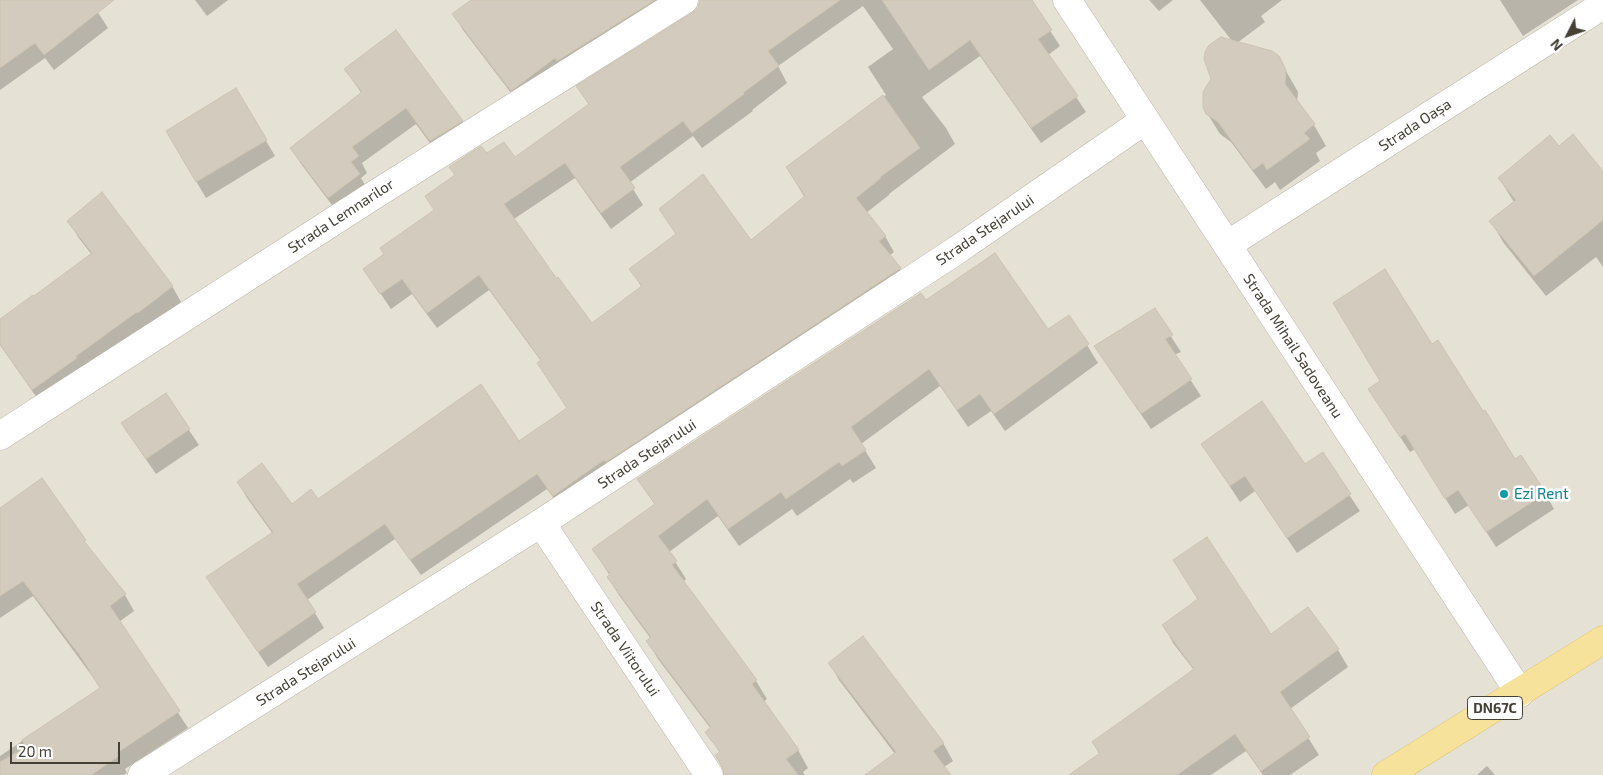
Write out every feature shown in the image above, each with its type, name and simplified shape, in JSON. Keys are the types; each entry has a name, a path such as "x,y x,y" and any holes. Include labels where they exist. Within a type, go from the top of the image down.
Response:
{"main road":[{"name":"DN67C","path":"1386,775 1603,640"}],"street":[{"name":"Strada Lemnarilor","path":"0,436 363,202 684,0"},
{"name":"Strada Mihail Sadoveanu","path":"1066,0 1520,693"},
{"name":"Strada Oașa","path":"1227,245 1603,5"},
{"name":"Strada Stejarului","path":"142,775 541,523 957,250 1145,120"},
{"name":"Strada Viitorului","path":"541,523 709,775"}],"shaded area":[{"path":"0,0 1603,0 1603,775 0,775"}],"building":[{"path":"0,0 114,0 44,55 35,43 0,68"},
{"path":"471,0 655,0 557,61 555,58 511,91 452,14"},
{"path":"700,0 840,0 768,51 779,66 744,94 692,133 683,121 620,167 635,188 601,213 565,163 504,204 557,279 558,277 592,323 642,286 629,269 676,234 659,209 703,174 751,240 805,196 786,167 883,95 920,148 880,177 856,198 886,236 879,241 901,268 606,462 604,460 553,496 537,474 410,560 385,524 297,584 316,612 258,652 206,577 273,532 237,482 262,463 292,504 311,489 318,499 481,384 519,441 567,408 537,363 541,360 479,275 427,313 402,279 380,294 363,269 384,254 380,248 434,210 425,196 455,175 449,167 481,146 487,153 504,142 515,157 589,104 576,86 692,13 698,8"},
{"path":"882,0 1032,0 1052,30 1038,39 1078,96 1031,128 970,40 929,70"},
{"path":"396,30 463,121 430,141 406,108 352,147 359,156 351,162 360,174 328,198 290,148 362,92 344,69"},
{"path":"1221,37 1272,51 1279,56 1286,70 1285,84 1315,124 1304,133 1310,139 1267,170 1263,163 1253,170 1218,122 1206,114 1203,107 1203,92 1211,79 1204,59 1205,52 1209,45"},
{"path":"236,88 267,140 196,182 166,131"},
{"path":"1573,134 1603,171 1603,220 1534,276 1489,221 1516,200 1498,178 1550,135 1559,146"},
{"path":"102,192 173,286 32,390 0,344 0,319 92,253 67,221"},
{"path":"995,253 1048,329 1069,315 1089,344 994,414 980,394 957,410 929,369 851,427 866,450 842,466 839,462 786,499 781,492 728,529 707,499 658,536 677,561 672,565 757,680 752,684 799,750 786,759 798,775 724,775 722,766 715,755 720,752 705,732 711,727 646,641 651,637 607,577 610,574 592,549 655,504 637,479 921,293 926,300"},
{"path":"1385,269 1432,344 1438,340 1515,459 1521,455 1546,493 1486,532 1458,490 1445,499 1405,434 1400,437 1368,389 1380,381 1333,303"},
{"path":"1155,308 1173,335 1165,339 1192,379 1141,414 1094,346"},
{"path":"166,393 190,429 146,459 121,423"},
{"path":"1262,401 1305,464 1323,452 1351,494 1287,538 1245,476 1230,486 1201,444"},
{"path":"42,478 86,540 84,541 126,594 110,606 180,711 117,753 119,756 91,775 0,775 0,762 26,747 22,740 100,688 81,657 23,581 0,596 0,508"},
{"path":"1207,537 1271,634 1308,607 1339,649 1280,692 1310,737 1261,771 1235,734 1177,775 1069,775 1100,753 1092,742 1194,669 1162,625 1198,599 1173,560"},
{"path":"863,636 944,743 933,751 951,775 865,775 896,752 828,663"}],"place":[{"name":"Ezi Rent","path":"1504,494"}]}
